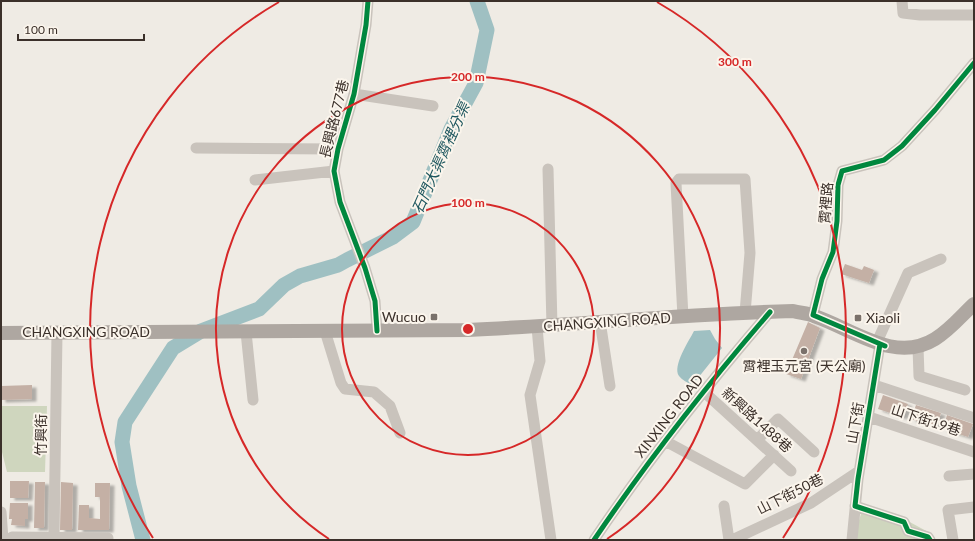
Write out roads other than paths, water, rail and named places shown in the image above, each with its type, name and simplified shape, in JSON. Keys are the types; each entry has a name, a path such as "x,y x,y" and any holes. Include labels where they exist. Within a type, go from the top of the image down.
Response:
{"main road":[{"name":"CHANGXING ROAD","path":"1,333 468,330 552,326 600,321 793,311 813,315 885,346 905,349 927,344 937,338 974,304"}],"street":[{"name":"長興路677巷","path":"368,1 366,25 354,94 338,149 334,171 340,202 365,268 375,301 377,331"},
{"path":"902,1 903,13 920,15 974,15"},
{"name":"霄裡路","path":"813,315 822,278 833,252 837,221 838,185 842,171 884,160 902,146 974,64"},
{"path":"354,94 433,106"},
{"path":"196,148 338,149"},
{"path":"548,169 552,326"},
{"path":"255,180 334,171"},
{"path":"683,317 676,183 679,179 745,179 750,254 745,314"},
{"name":"山下街","path":"852,540 859,471 874,385 878,343 908,273 941,259"},
{"name":"XINXING ROAD","path":"594,540 636,479 665,441 703,392 770,312"},
{"path":"600,321 610,386"},
{"path":"537,327 540,360 530,395 551,540"},
{"path":"325,331 341,383 345,389 374,392 390,406 400,433"},
{"path":"246,332 254,400"},
{"name":"竹興街","path":"54,537 57,333"},
{"path":"918,347 919,376 965,390"},
{"path":"874,385 974,418"},
{"name":"新興路1488巷","path":"703,392 791,471"},
{"name":"山下街19巷","path":"869,417 974,452"},
{"path":"757,440 778,419 814,452"},
{"path":"665,441 745,484 774,455"},
{"name":"山下街50巷","path":"732,540 811,503 859,471"},
{"path":"949,476 974,474"},
{"path":"724,506 728,540"},
{"path":"855,506 904,522 908,531 928,537 930,540"},
{"path":"953,540 948,510 974,507"},
{"path":"1,512 7,539 54,537 108,538"}],"water":[{"path":"710,330 722,348 692,385 679,376 677,372 679,360 694,331"}],"waterway":[{"name":"石門大渠霄裡分渠","path":"143,540 129,486 122,442 125,422 173,348 201,331 259,309 284,285 300,276 338,265 393,237 413,222 451,129 476,83 487,30 477,1"}],"place":[{"name":"Wucuo","path":"434,317"},
{"name":"Xiaoli","path":"858,318"},
{"name":"霄裡玉元宮 (天公廟)","path":"804,351"}]}
